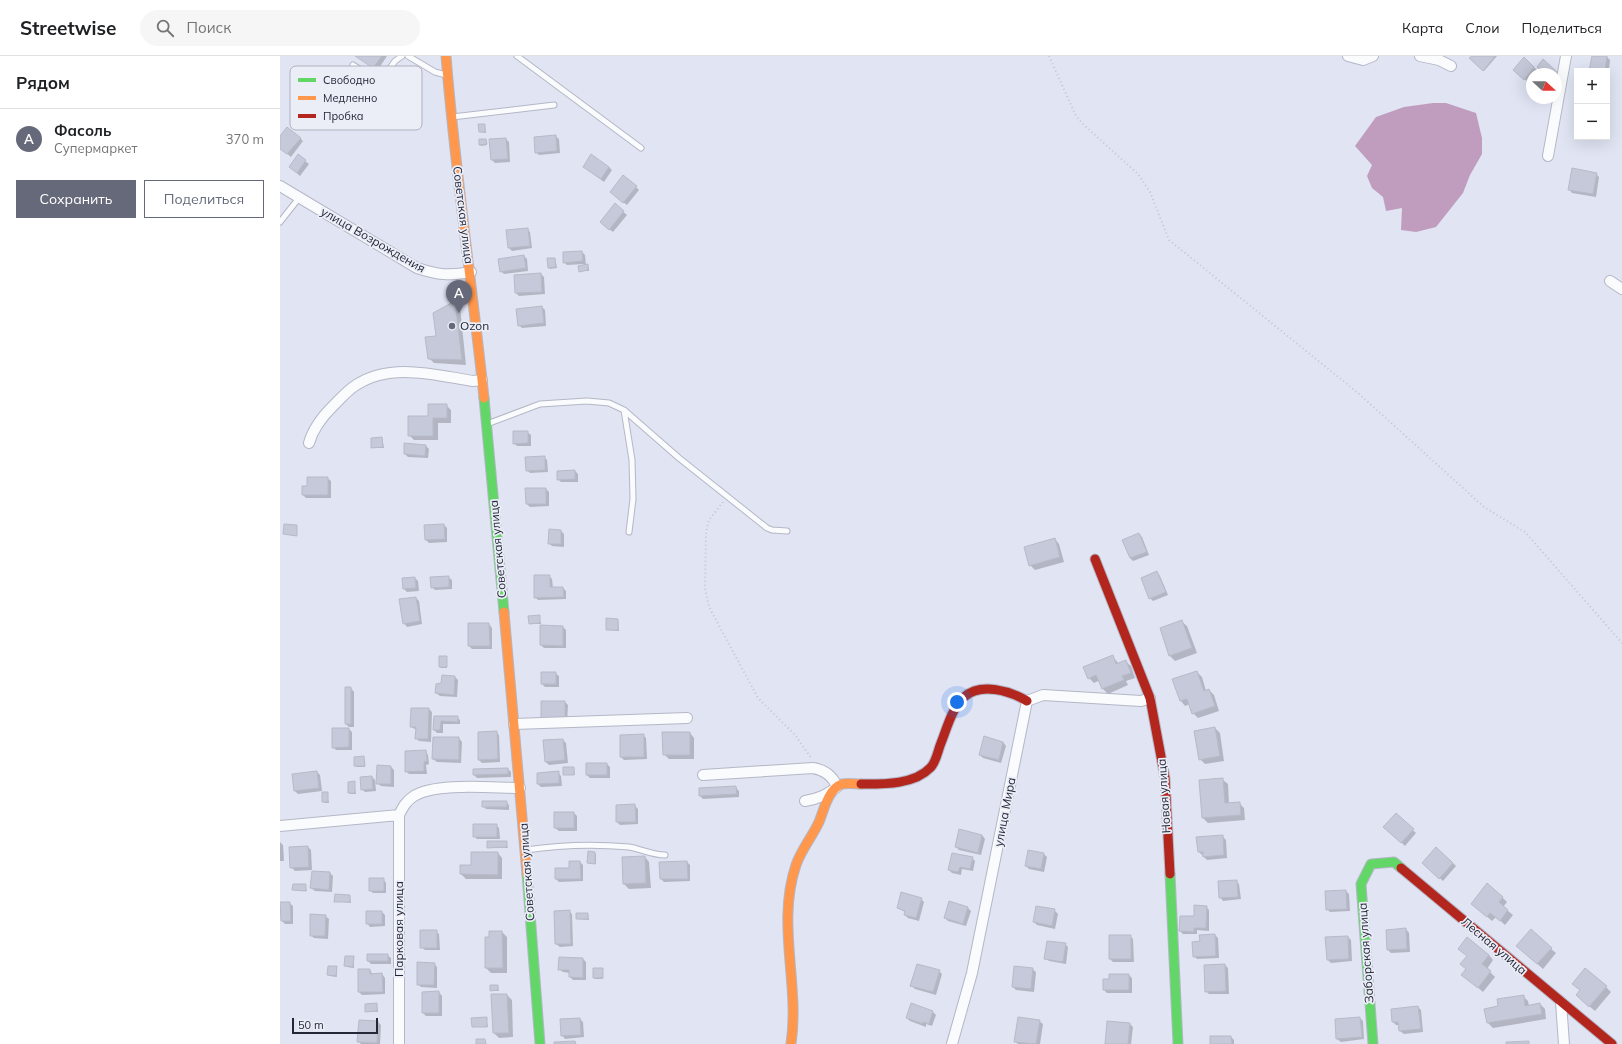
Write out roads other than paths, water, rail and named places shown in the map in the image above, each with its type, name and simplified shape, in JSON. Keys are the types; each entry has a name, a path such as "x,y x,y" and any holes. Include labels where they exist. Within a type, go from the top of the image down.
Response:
{"street":[{"name":"Советская улица","path":"446,56 451,117 471,272 482,380 520,788 540,1044"},
{"path":"1348,56 1362,60 1373,56"},
{"path":"1420,56 1439,60 1451,66"},
{"path":"1548,156 1566,56"},
{"name":"улица Возрождения","path":"280,186 417,268 435,274 451,275 471,272"},
{"path":"1610,281 1622,289"},
{"path":"309,443 311,434 324,416 355,385 367,379 403,371 473,381 482,380"},
{"name":"Новая улица","path":"1095,559 1150,698 1165,778 1178,1044"},
{"path":"805,801 818,799 843,784 899,783 923,774 931,768 964,697 972,692 996,689 1010,692 1027,701 1043,695 1141,701 1150,698"},
{"name":"улица Мира","path":"952,1044 972,973 1027,701"},
{"path":"514,724 688,718"},
{"path":"702,775 813,768 828,774 834,780 837,787"},
{"path":"791,1044 793,1031 793,978 787,933 788,903 796,864 819,822 826,802 837,787"},
{"path":"280,826 399,815 405,803 414,796 432,788 520,788"},
{"name":"Парковая улица","path":"399,815 399,1044"},
{"name":"Лесная улица","path":"1371,864 1394,862 1612,1044"},
{"name":"Заборская улица","path":"1371,864 1361,884 1373,1044"},
{"path":"1561,1002 1564,1044"}],"lane":[{"path":"392,66 402,56"},
{"path":"408,56 434,72 447,75"},
{"path":"516,56 641,148"},
{"path":"451,117 554,105"},
{"path":"280,222 299,198"},
{"path":"486,424 540,404 600,401 624,410 767,528 787,531"},
{"path":"624,410 632,460 633,499 629,532"},
{"path":"525,850 544,847 622,847 640,849 656,855 665,855"}],"place":[{"name":"Фасоль","path":"459,313"},
{"name":"Ozon","path":"452,326"}]}
